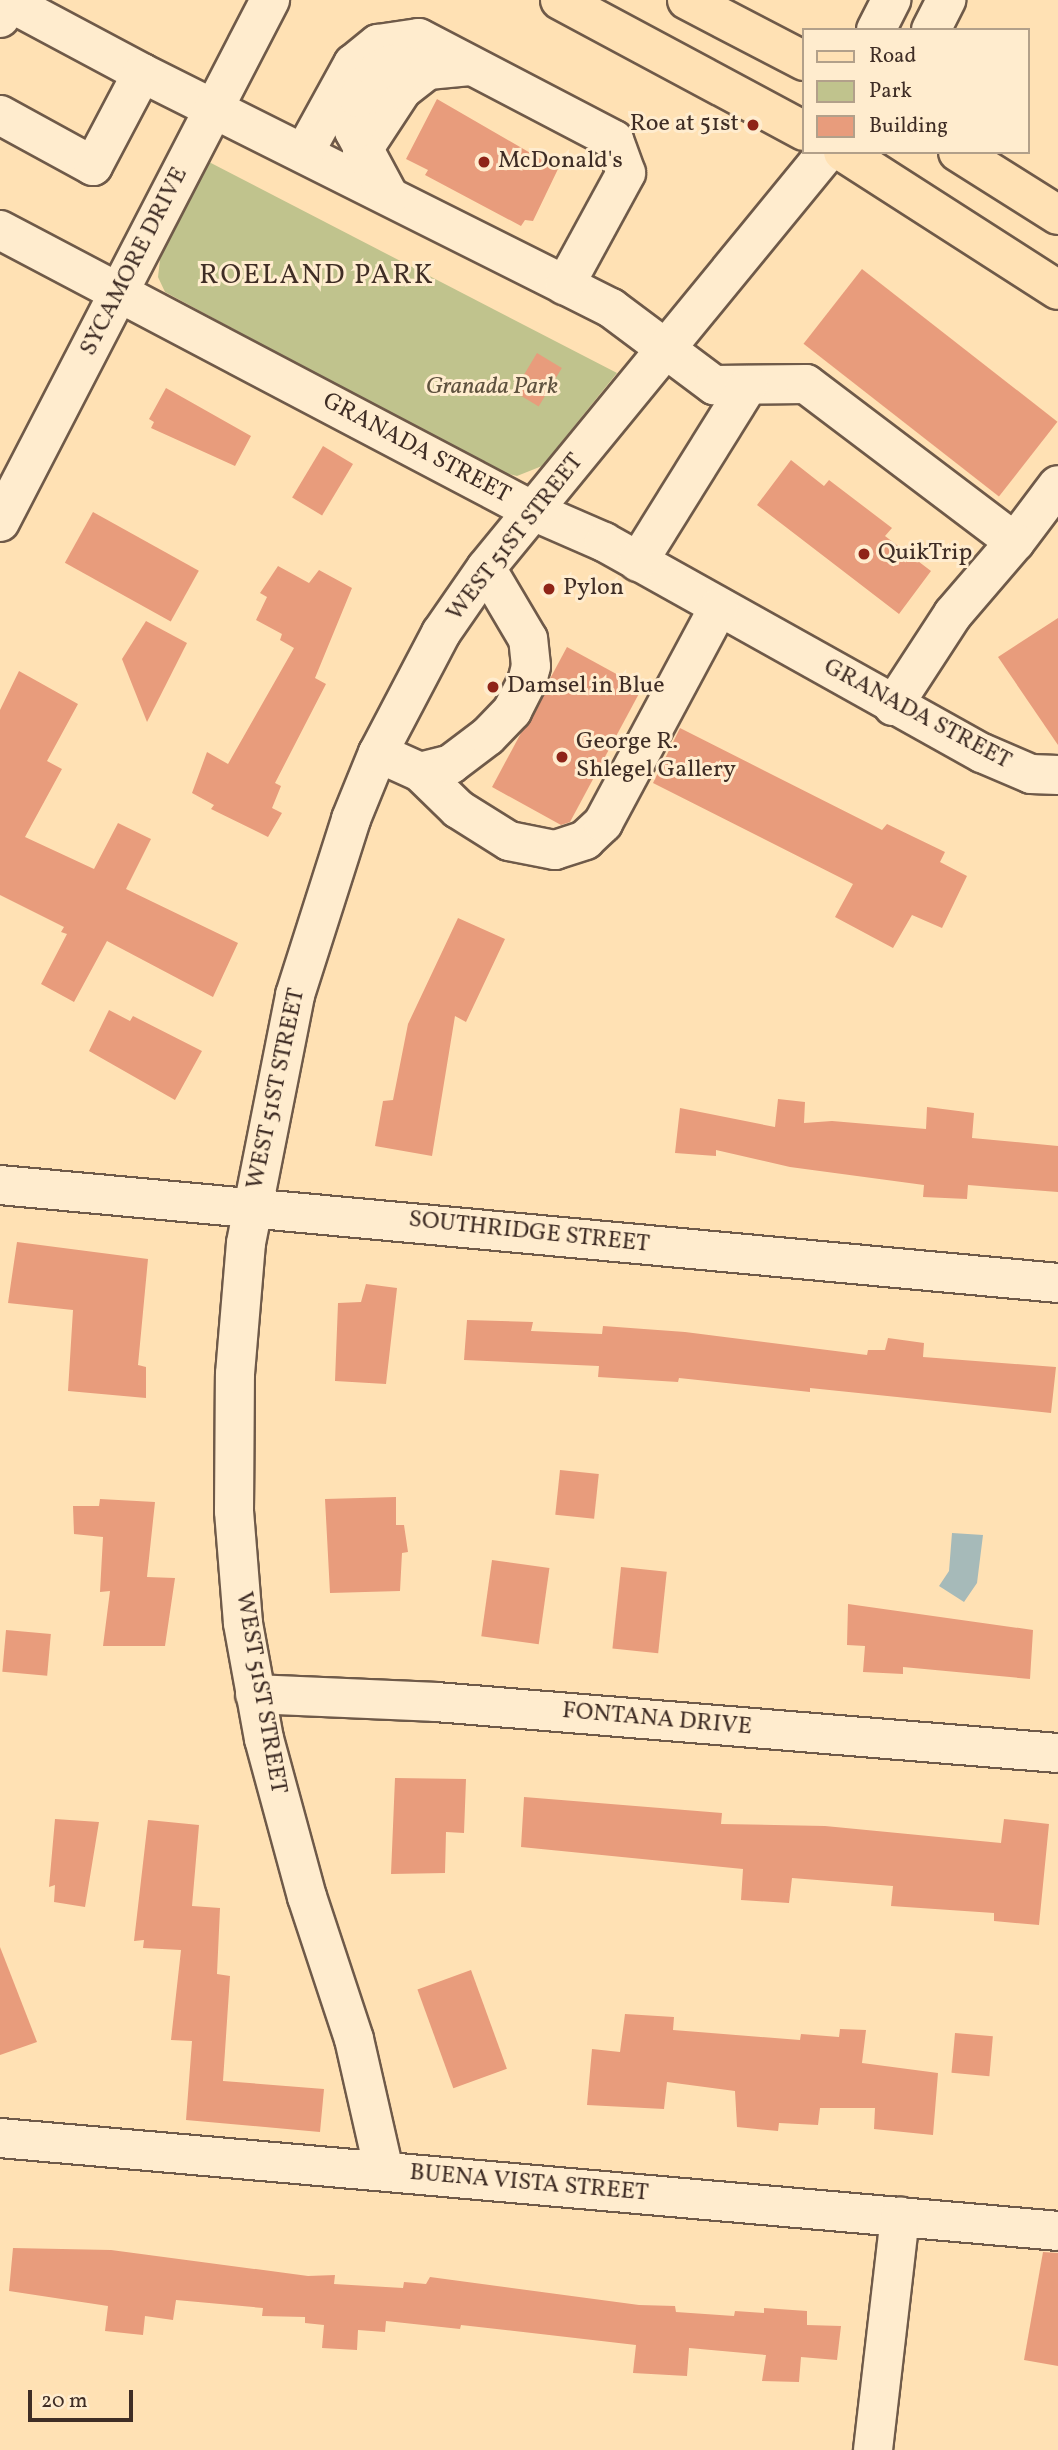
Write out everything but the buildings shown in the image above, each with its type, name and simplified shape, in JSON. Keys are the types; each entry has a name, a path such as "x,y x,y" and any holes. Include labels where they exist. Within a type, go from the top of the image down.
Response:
{"main road":[{"path":"560,0 802,130"},
{"path":"687,0 802,60"},
{"path":"846,154 1058,290"},
{"path":"961,154 1058,215"}],"street":[{"name":"SYCAMORE DRIVE","path":"0,522 270,0"},
{"path":"877,28 891,0"},
{"path":"932,28 946,0"},
{"path":"5,7 215,107 611,308 714,385 806,384 1014,542"},
{"path":"304,153 353,64 378,44 419,38 614,140 623,158 626,173 565,285"},
{"path":"389,196 362,151 402,90 428,70 472,66"},
{"path":"0,115 93,166 142,73"},
{"name":"WEST 51ST STREET","path":"384,2171 354,2039 288,1833 256,1694 243,1623 234,1511 235,1374 252,1206 295,995 351,819 378,753 440,633 486,568 535,512 825,154"},
{"name":"GRANADA STREET","path":"0,230 535,512 638,562 893,706 1031,774 1058,775"},
{"path":"638,562 748,385"},
{"path":"893,706 953,614 1058,485"},
{"path":"420,772 452,764 488,736 512,711 527,682 531,666 528,639 486,568"},
{"path":"378,753 420,772 458,809 509,841 555,850 585,840 603,823 719,607"},
{"name":"SOUTHRIDGE STREET","path":"0,1185 252,1206 1058,1283"},
{"name":"FONTANA DRIVE","path":"256,1694 436,1702 1058,1753"},
{"name":"BUENA VISTA STREET","path":"0,2138 1058,2231"},
{"path":"873,2450 900,2217"}],"green space":[{"name":"Granada Park","path":"209,162 617,373 542,466 517,476 494,470 165,292 158,277 161,251"}],"shaded area":[{"path":"952,1533 983,1535 977,1583 964,1602 939,1586 949,1571"}],"place":[{"name":"Roe at 51st","path":"753,125"},
{"name":"McDonald's","path":"484,162"},
{"name":"QuikTrip","path":"864,554"},
{"name":"Pylon","path":"549,589"},
{"name":"Damsel in Blue","path":"493,687"},
{"name":"George R. Shlegel Gallery","path":"562,757"}],"district":[{"name":"ROELAND PARK","path":"317,276"}]}
